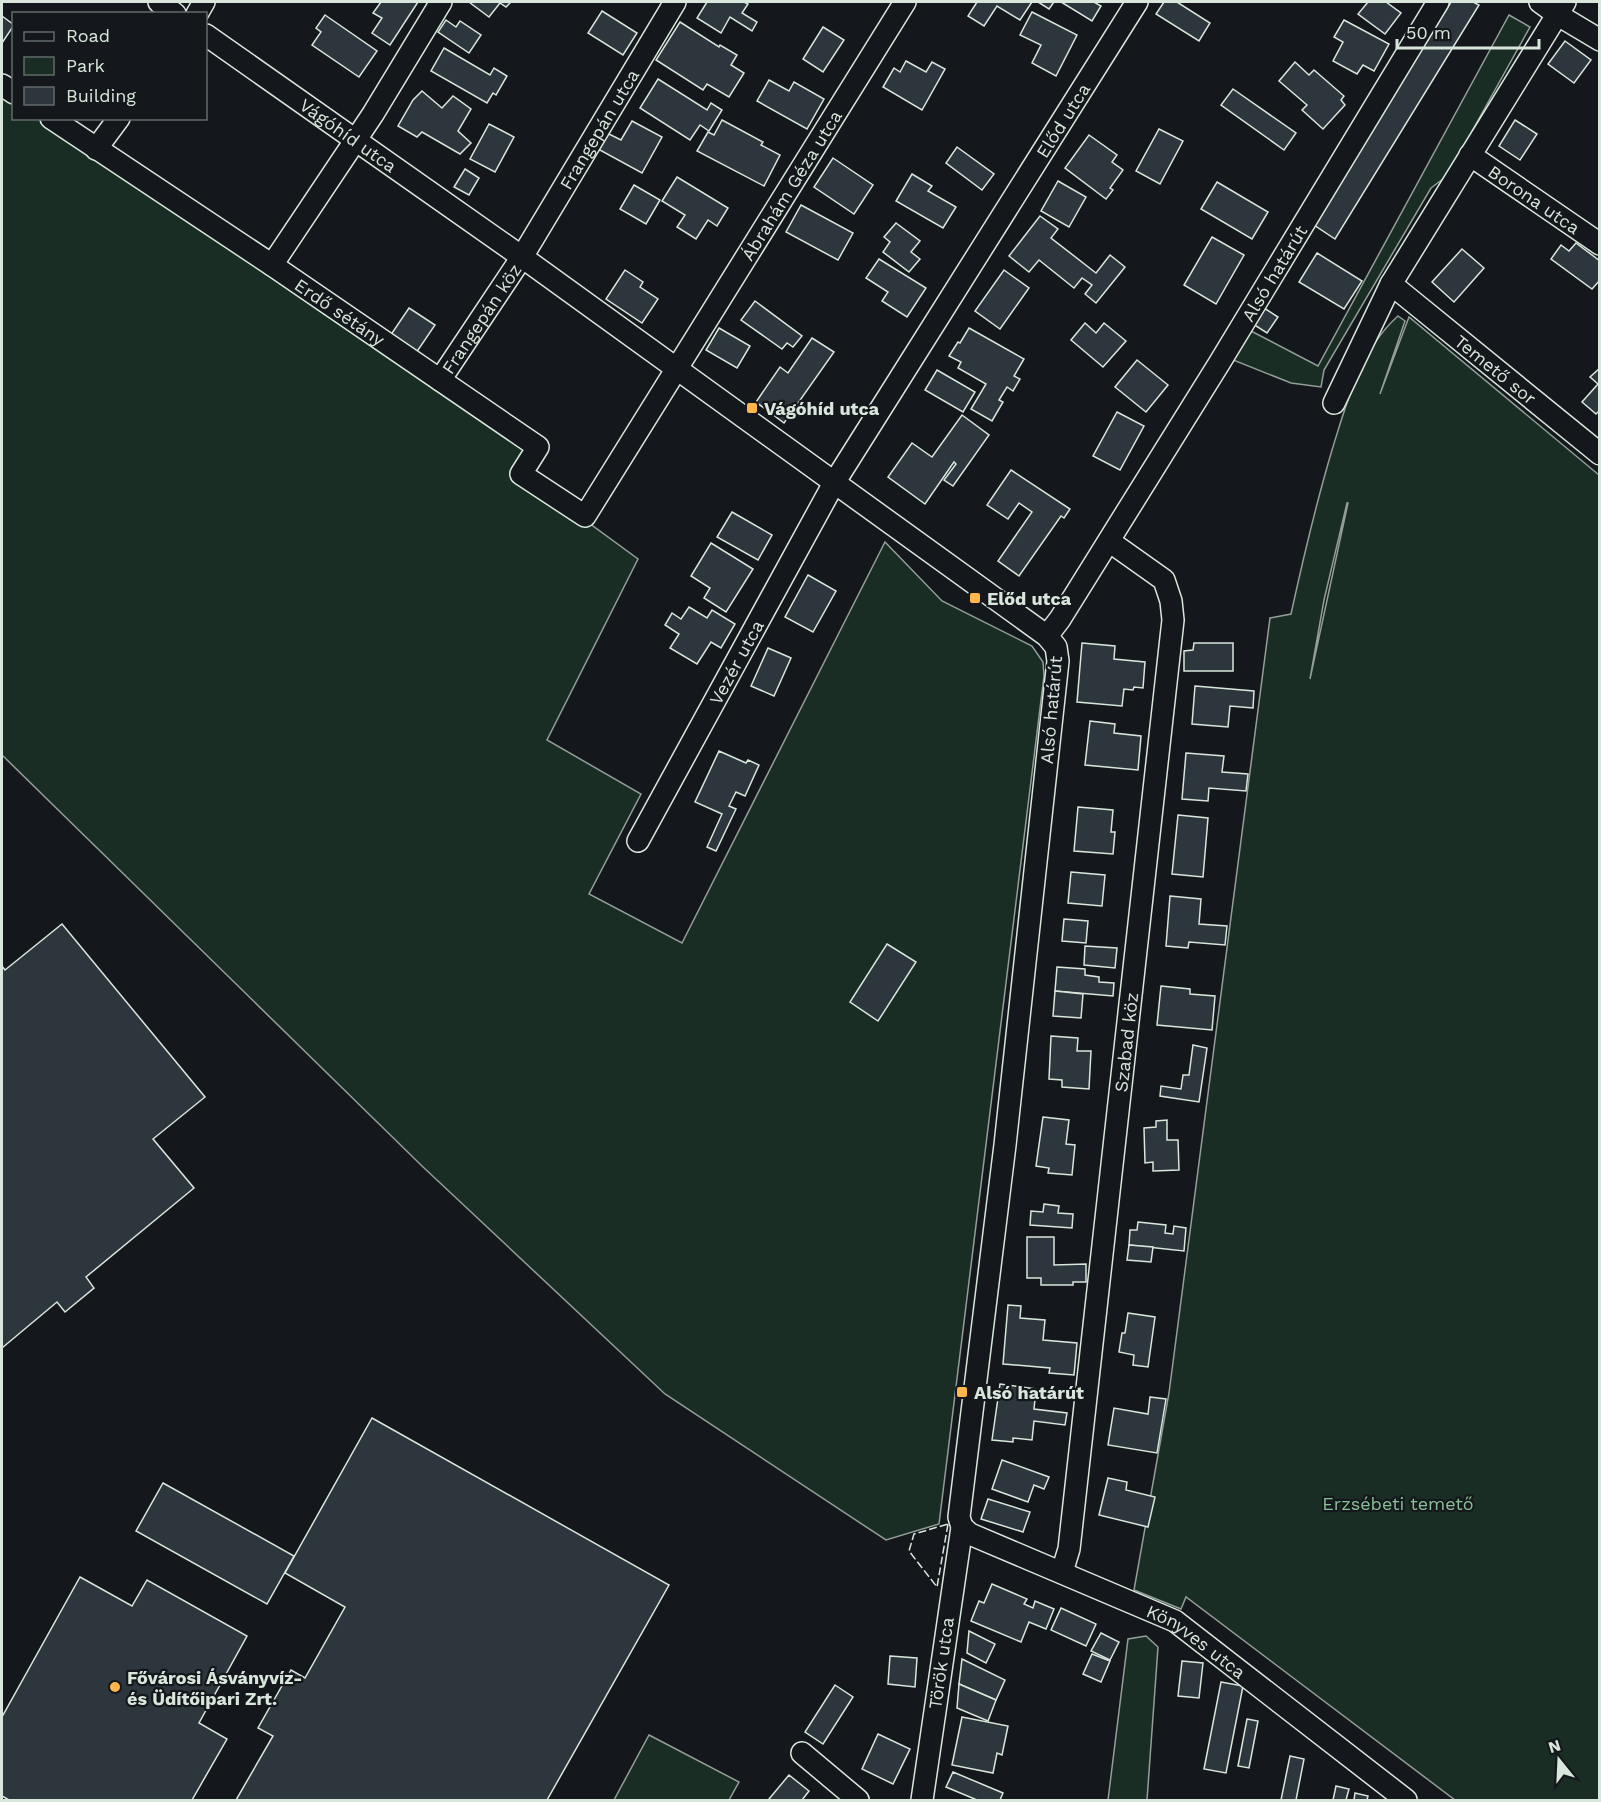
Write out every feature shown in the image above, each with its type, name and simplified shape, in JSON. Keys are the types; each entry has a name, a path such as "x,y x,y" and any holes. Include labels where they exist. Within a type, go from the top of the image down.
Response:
{"street":[{"path":"159,2 173,12"},
{"path":"272,265 356,140 441,2"},
{"name":"Frangepán utca","path":"522,257 675,2"},
{"name":"Ábrahám Géza utca","path":"585,516 905,2"},
{"name":"Előd utca","path":"834,483 1137,2"},
{"name":"Alsó határút","path":"962,1527 959,1517 1006,1134 1058,661 1056,647 1047,636 1226,352 1438,2"},
{"path":"1540,2 1562,8 1599,40"},
{"path":"1334,403 1391,284 1562,8"},
{"name":"Vágóhíd utca","path":"207,36 522,257 1047,636"},
{"name":"Erdő sétány","path":"54,120 272,265 538,447 521,474 585,516"},
{"path":"96,149 118,120"},
{"name":"Borona utca","path":"1470,155 1599,244"},
{"name":"Frangepán köz","path":"440,380 522,257"},
{"name":"Temető sor","path":"1391,284 1599,454"},
{"name":"Vezér utca","path":"638,841 834,483"},
{"name":"Szabad köz","path":"1062,1572 1069,1549 1173,620 1172,601 1164,580 1108,541"},
{"name":"Könyves utca","path":"962,1527 970,1534 1175,1621 1406,1800"},
{"name":"Török utca","path":"922,1800 962,1527"},
{"path":"802,1753 858,1800"}],"green space":[{"path":"1509,15 1530,27 1447,176 1431,188 1324,370 1321,387 1291,383 1233,360 1251,331 1318,366"},
{"path":"2,85 12,92 12,120 52,120 538,447 522,474 638,559 547,740 641,794 589,894 682,943 885,542 942,601 1032,646 1043,662 1044,676 939,1524 886,1540 665,1394 422,1166 2,755"},
{"name":"Erzsébeti temető","path":"1398,316 1405,321 1380,394 1409,317 1599,475 1599,1800 1455,1800 1186,1597 1181,1609 1134,1590 1169,1393 1270,618 1291,614 1315,511 1343,414 1364,361 1385,330","holes":["1348,503 1310,679 1324,600"]},
{"path":"1146,1636 1158,1647 1147,1800 1108,1800 1128,1639"},
{"path":"649,1735 739,1782 729,1800 614,1800"}],"building":[{"path":"381,2 418,2 390,45 372,33 382,18 373,13"},
{"path":"469,2 511,2 506,7 500,3 489,17"},
{"path":"707,2 744,2 748,4 742,13 757,22 752,31 730,17 721,33 697,18"},
{"path":"977,2 1032,2 1020,20 997,6 984,26 968,16"},
{"path":"1038,2 1054,2 1049,9"},
{"path":"1061,2 1094,2 1101,6 1092,21"},
{"path":"1164,2 1177,2 1210,23 1199,41 1156,14"},
{"path":"1368,2 1386,2 1401,13 1385,34 1358,14"},
{"path":"1451,2 1473,2 1479,5 1335,239 1314,225"},
{"path":"602,11 637,33 623,55 588,33"},
{"path":"1032,12 1077,35 1056,76 1032,63 1041,45 1020,35"},
{"path":"325,15 377,51 359,77 312,45 321,32 316,28"},
{"path":"2,16 12,24 12,28 2,43"},
{"path":"446,20 456,27 460,21 481,35 469,53 438,32"},
{"path":"1344,20 1389,44 1374,71 1363,65 1357,74 1333,61 1343,42 1334,37"},
{"path":"680,22 719,47 720,45 737,55 731,65 744,73 729,97 707,84 703,90 656,60"},
{"path":"823,27 844,40 823,72 803,59"},
{"path":"1565,41 1591,60 1574,83 1548,64"},
{"path":"444,48 490,75 494,68 507,76 496,95 493,93 487,103 431,71"},
{"path":"906,61 926,72 932,62 945,69 922,110 883,87 894,68 900,72"},
{"path":"1295,62 1309,75 1314,70 1344,96 1341,100 1345,105 1323,129 1302,110 1307,105 1279,81"},
{"path":"658,79 707,110 711,103 722,110 709,131 700,125 690,140 640,108"},
{"path":"769,80 789,91 794,82 824,99 807,129 757,101"},
{"path":"1233,89 1296,133 1284,150 1221,105"},
{"path":"422,91 442,108 453,96 471,109 458,131 471,143 460,154 422,132 417,137 398,126 413,100"},
{"path":"722,120 763,142 761,145 780,155 764,186 697,151 708,132 714,135"},
{"path":"1515,120 1537,134 1520,160 1499,146"},
{"path":"632,121 662,137 642,173 598,149 607,133 621,140"},
{"path":"489,124 514,137 495,172 470,159"},
{"path":"1159,129 1183,141 1160,184 1136,171"},
{"path":"1089,135 1117,155 1112,162 1123,170 1110,188 1113,190 1106,199 1065,168"},
{"path":"957,147 994,174 982,190 946,163"},
{"path":"833,158 873,185 854,214 814,187"},
{"path":"465,169 479,178 469,195 454,187"},
{"path":"912,174 932,186 928,191 956,207 943,228 896,201"},
{"path":"677,177 728,208 717,226 708,220 696,239 677,227 685,215 662,201"},
{"path":"1058,181 1086,197 1069,227 1041,211"},
{"path":"1217,182 1268,212 1252,239 1201,209"},
{"path":"634,185 660,200 646,224 620,209"},
{"path":"801,205 853,233 838,260 786,232"},
{"path":"1040,216 1058,229 1051,238 1096,273 1110,255 1125,267 1096,303 1085,294 1092,285 1082,278 1074,288 1039,260 1029,272 1009,256"},
{"path":"896,223 920,241 911,252 920,259 909,272 883,252 890,242 884,237"},
{"path":"1212,237 1244,255 1216,304 1184,285"},
{"path":"1576,243 1600,261 1600,280 1592,289 1551,259 1561,245 1569,251"},
{"path":"1462,249 1484,268 1454,302 1432,282"},
{"path":"1317,253 1362,281 1344,309 1299,282"},
{"path":"879,259 926,288 907,317 882,301 888,292 866,278"},
{"path":"625,270 643,282 640,287 658,299 642,323 606,299"},
{"path":"1004,270 1029,288 1000,329 975,311"},
{"path":"755,301 802,336 793,347 787,343 782,349 741,320"},
{"path":"409,308 435,325 414,356 388,339"},
{"path":"1264,308 1278,317 1267,333 1253,324"},
{"path":"1085,323 1096,333 1104,323 1126,341 1103,367 1071,340"},
{"path":"719,328 750,346 737,368 706,350"},
{"path":"969,328 1024,359 1014,376 1020,379 1013,391 1007,387 999,400 1003,402 992,421 971,409 986,384 958,368 961,362 949,356"},
{"path":"812,338 834,352 784,423 756,402 780,367 788,373"},
{"path":"1137,360 1168,385 1146,412 1115,387"},
{"path":"1600,368 1600,410 1596,414 1582,402 1598,384 1590,377"},
{"path":"937,370 975,392 963,412 925,390"},
{"path":"1117,412 1144,426 1120,470 1093,456"},
{"path":"962,415 989,435 953,486 944,480 956,464 954,462 925,504 888,477 912,443 932,457"},
{"path":"1011,470 1070,509 1064,518 1061,516 1019,576 998,561 1032,512 1019,503 1008,519 987,505"},
{"path":"732,512 772,535 758,560 717,537"},
{"path":"711,543 753,569 726,612 704,598 710,588 691,576"},
{"path":"808,575 836,591 813,632 785,617"},
{"path":"689,607 707,618 712,610 735,624 721,648 711,642 697,664 670,648 679,634 665,625 672,613 681,619"},
{"path":"1082,643 1115,646 1114,659 1145,662 1143,688 1124,689 1122,706 1077,702"},
{"path":"1194,643 1233,643 1233,671 1184,671 1184,651 1193,650"},
{"path":"768,648 791,658 774,696 751,686"},
{"path":"1195,686 1254,691 1253,708 1230,706 1228,727 1192,724"},
{"path":"1090,721 1115,724 1114,733 1141,736 1138,770 1085,765"},
{"path":"719,751 746,763 748,760 759,765 745,796 736,792 729,806 736,809 716,851 707,847 722,814 695,802"},
{"path":"1186,753 1224,756 1222,772 1248,774 1246,791 1209,788 1208,801 1182,799"},
{"path":"1078,807 1113,810 1111,832 1115,832 1113,854 1074,851"},
{"path":"1178,815 1208,818 1203,877 1172,874"},
{"path":"1071,872 1105,875 1102,906 1068,903"},
{"path":"1170,896 1201,899 1199,924 1227,926 1225,945 1189,942 1188,948 1166,946"},
{"path":"1064,919 1088,921 1086,943 1062,941"},
{"path":"62,924 205,1097 153,1139 194,1188 86,1277 94,1288 65,1312 57,1302 2,1348 2,966 5,970"},
{"path":"887,944 916,962 878,1021 850,1002"},
{"path":"1085,946 1117,948 1115,968 1084,965"},
{"path":"1057,967 1085,969 1085,975 1099,977 1099,982 1114,983 1113,996 1055,991"},
{"path":"1161,986 1190,989 1190,994 1215,996 1212,1030 1157,1025"},
{"path":"1055,991 1083,994 1081,1018 1053,1016"},
{"path":"1051,1036 1078,1038 1077,1051 1091,1051 1089,1089 1062,1087 1062,1080 1049,1079"},
{"path":"1193,1045 1207,1048 1199,1102 1160,1096 1161,1086 1181,1089 1183,1075 1189,1075"},
{"path":"1043,1117 1069,1120 1066,1144 1075,1145 1072,1175 1048,1173 1049,1168 1036,1166"},
{"path":"1167,1120 1167,1140 1178,1140 1179,1170 1153,1171 1153,1162 1145,1163 1144,1128 1156,1127 1156,1121"},
{"path":"1044,1204 1059,1206 1058,1213 1073,1214 1072,1228 1030,1225 1031,1211 1043,1212"},
{"path":"1138,1222 1166,1225 1165,1233 1173,1234 1174,1226 1186,1228 1184,1251 1129,1245 1130,1230 1137,1230"},
{"path":"1027,1237 1054,1237 1054,1265 1086,1264 1086,1282 1073,1282 1073,1285 1041,1285 1041,1278 1027,1278"},
{"path":"1129,1245 1153,1247 1151,1262 1127,1260"},
{"path":"1008,1305 1021,1306 1020,1318 1045,1320 1043,1340 1077,1343 1074,1375 1049,1373 1050,1368 1003,1364"},
{"path":"1128,1313 1155,1317 1148,1367 1133,1365 1134,1355 1119,1352"},
{"path":"1000,1384 1036,1389 1034,1409 1067,1413 1065,1425 1034,1421 1032,1440 1013,1438 1013,1442 992,1440"},
{"path":"1150,1397 1166,1399 1157,1453 1108,1445 1114,1408 1148,1414"},
{"path":"372,1418 669,1585 547,1800 236,1800 273,1736 258,1728 291,1670 305,1678 345,1607 285,1573"},
{"path":"1002,1460 1049,1477 1044,1489 1034,1485 1028,1502 992,1489"},
{"path":"1108,1478 1127,1482 1126,1490 1155,1497 1148,1527 1099,1515"},
{"path":"163,1483 294,1556 267,1604 136,1531"},
{"path":"988,1499 1030,1512 1023,1532 981,1519"},
{"path":"80,1577 132,1606 147,1580 247,1636 199,1723 227,1739 192,1800 9,1800 2,1796 2,1717"},
{"path":"992,1584 1027,1599 1024,1604 1033,1608 1035,1601 1054,1609 1046,1629 1029,1622 1021,1642 971,1621 979,1601 984,1603"},
{"path":"1061,1608 1096,1624 1086,1646 1051,1630"},
{"path":"969,1631 995,1644 986,1663 967,1653"},
{"path":"1101,1633 1119,1642 1110,1660 1091,1651"},
{"path":"1092,1654 1110,1661 1101,1682 1083,1674"},
{"path":"890,1656 917,1658 915,1687 888,1684"},
{"path":"962,1659 1005,1680 996,1700 959,1684"},
{"path":"1182,1661 1203,1663 1199,1698 1178,1696"},
{"path":"1221,1682 1243,1686 1226,1773 1204,1769"},
{"path":"959,1684 996,1700 988,1721 957,1708"},
{"path":"835,1685 853,1697 823,1744 805,1732"},
{"path":"962,1717 1008,1726 1002,1755 997,1753 993,1773 952,1765"},
{"path":"1247,1719 1258,1721 1249,1768 1238,1766"},
{"path":"878,1734 910,1749 893,1784 862,1769"},
{"path":"1290,1756 1304,1759 1296,1800 1281,1800"},
{"path":"953,1772 1003,1793 1000,1800 977,1800 946,1787"},
{"path":"789,1775 809,1791 802,1800 769,1799"},
{"path":"1336,1786 1349,1789 1346,1800 1333,1800"},
{"path":"1355,1793 1368,1796 1367,1800 1354,1800"}],"fence":[{"path":"948,1524 937,1587 909,1551 914,1534 948,1524"}],"place":[{"name":"Vágóhíd utca","path":"752,408"},
{"name":"Előd utca","path":"975,598"},
{"name":"Alsó határút","path":"962,1392"},
{"name":"Fővárosi Ásványvíz- és Üdítőipari Zrt.","path":"115,1687"}]}
